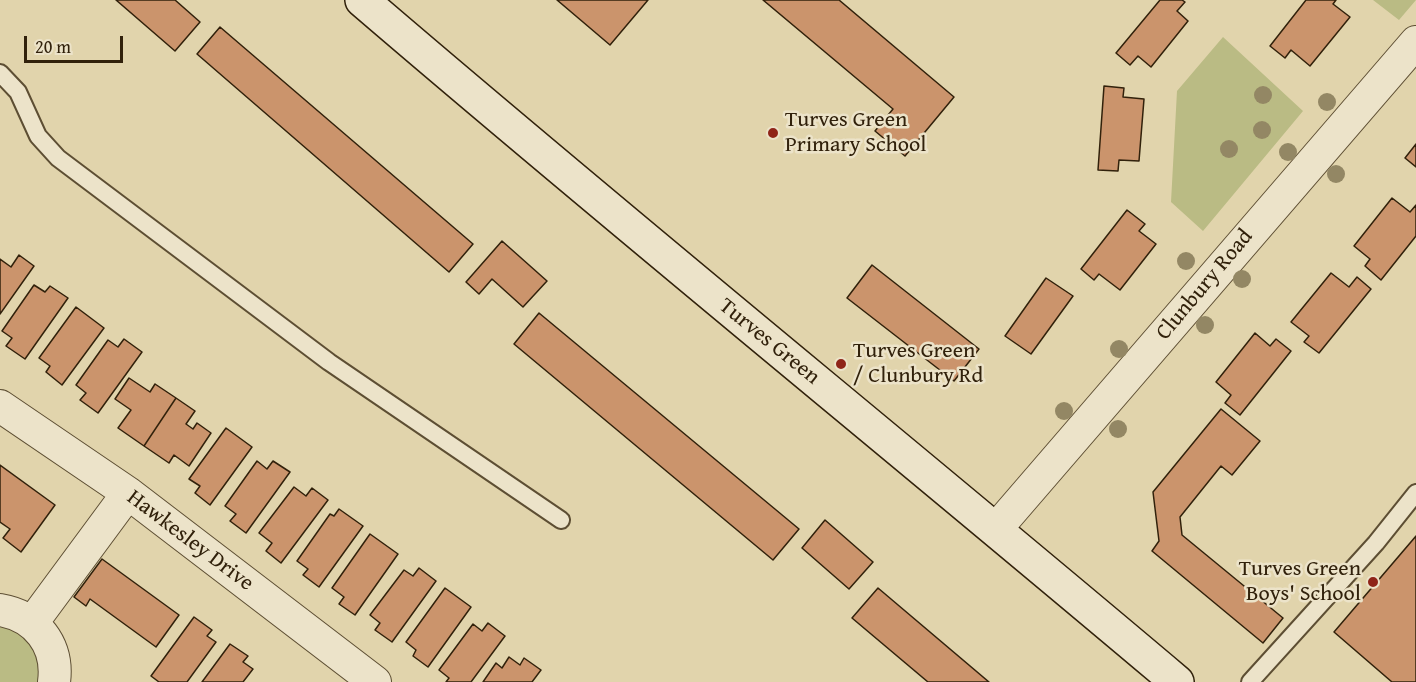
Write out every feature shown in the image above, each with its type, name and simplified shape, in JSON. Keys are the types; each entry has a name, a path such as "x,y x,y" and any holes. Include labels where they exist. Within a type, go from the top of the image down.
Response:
{"street":[{"name":"Turves Green","path":"362,0 583,190 996,529 1177,682"},
{"name":"Clunbury Road","path":"996,529 1416,42"},
{"name":"Hawkesley Drive","path":"0,406 128,493 375,682"},
{"path":"32,622 128,493"},
{"path":"0,610 15,613 32,622 47,639 54,658 54,682"}],"lane":[{"path":"0,73 18,92 38,136 58,158 329,362 561,520"},
{"path":"1250,682 1376,543 1416,493"}],"green space":[{"path":"1373,0 1416,0 1399,20"},
{"path":"1223,37 1303,111 1203,231 1171,202 1177,91"},
{"path":"0,620 30,633 46,682 0,682"}],"building":[{"path":"116,0 175,0 200,22 175,51"},
{"path":"557,0 648,0 610,45"},
{"path":"763,0 839,0 954,97 905,156 875,131 893,109"},
{"path":"1160,0 1185,2 1177,11 1188,21 1151,67 1138,56 1130,65 1116,53"},
{"path":"1306,0 1336,0 1333,4 1350,17 1310,66 1291,50 1285,58 1270,46"},
{"path":"220,27 473,244 449,272 197,54"},
{"path":"1104,86 1124,88 1123,97 1144,99 1139,161 1119,160 1118,171 1098,170"},
{"path":"1416,144 1416,167 1405,158"},
{"path":"1392,198 1410,212 1416,205 1416,236 1381,280 1365,266 1370,259 1354,246"},
{"path":"1127,210 1145,224 1139,231 1156,244 1120,290 1099,274 1094,280 1081,269"},
{"path":"502,241 547,281 523,307 492,279 479,294 466,282"},
{"path":"19,255 34,266 0,314 0,259 11,267"},
{"path":"872,265 979,349 954,381 847,298"},
{"path":"1331,273 1349,287 1357,277 1371,289 1319,353 1304,342 1309,336 1291,322"},
{"path":"1046,278 1073,296 1031,354 1005,336"},
{"path":"34,285 45,292 50,286 68,298 25,359 6,346 12,338 2,331"},
{"path":"76,307 104,328 62,385 46,372 50,366 39,358"},
{"path":"539,313 799,529 773,560 514,344"},
{"path":"1255,333 1270,346 1276,339 1291,351 1240,415 1225,403 1231,395 1216,382"},
{"path":"124,339 142,352 98,413 80,400 86,393 76,385 108,340 118,347"},
{"path":"129,378 150,392 155,384 176,398 144,446 118,428 131,410 115,399"},
{"path":"176,398 195,411 186,424 193,429 197,423 211,433 189,466 174,455 169,463 144,446"},
{"path":"1221,409 1260,441 1232,475 1221,466 1180,517 1182,535 1283,618 1263,643 1152,551 1159,541 1153,492"},
{"path":"226,428 252,447 210,505 195,493 200,486 189,479"},
{"path":"257,461 267,469 273,461 290,472 246,533 230,521 236,514 225,506"},
{"path":"0,465 55,505 21,552 3,538 10,529 0,522"},
{"path":"294,487 306,496 312,488 328,500 281,563 266,551 272,543 259,533"},
{"path":"339,509 363,526 319,587 303,575 308,569 297,561 330,514 334,516"},
{"path":"825,520 873,562 849,589 802,548"},
{"path":"370,534 398,554 355,615 339,604 344,597 332,588"},
{"path":"1416,536 1416,682 1392,682 1334,632"},
{"path":"102,559 179,615 156,647 90,599 86,606 74,597"},
{"path":"419,568 436,581 392,642 375,630 380,623 370,615 404,570 413,576"},
{"path":"445,588 471,607 428,667 413,656 416,650 406,642"},
{"path":"878,588 989,682 928,682 852,618"},
{"path":"194,617 212,630 207,636 216,642 187,682 159,682 151,676"},
{"path":"488,623 505,636 471,682 446,682 449,678 439,670 473,624 482,631"},
{"path":"230,644 248,656 243,662 253,669 243,682 202,682"},
{"path":"509,657 520,665 524,658 541,670 532,682 483,682 496,663 502,668"}],"place":[{"name":"Turves Green Primary School","path":"773,133"},
{"name":"Turves Green / Clunbury Rd","path":"841,364"},
{"name":"Turves Green Boys' School","path":"1373,582"}]}
